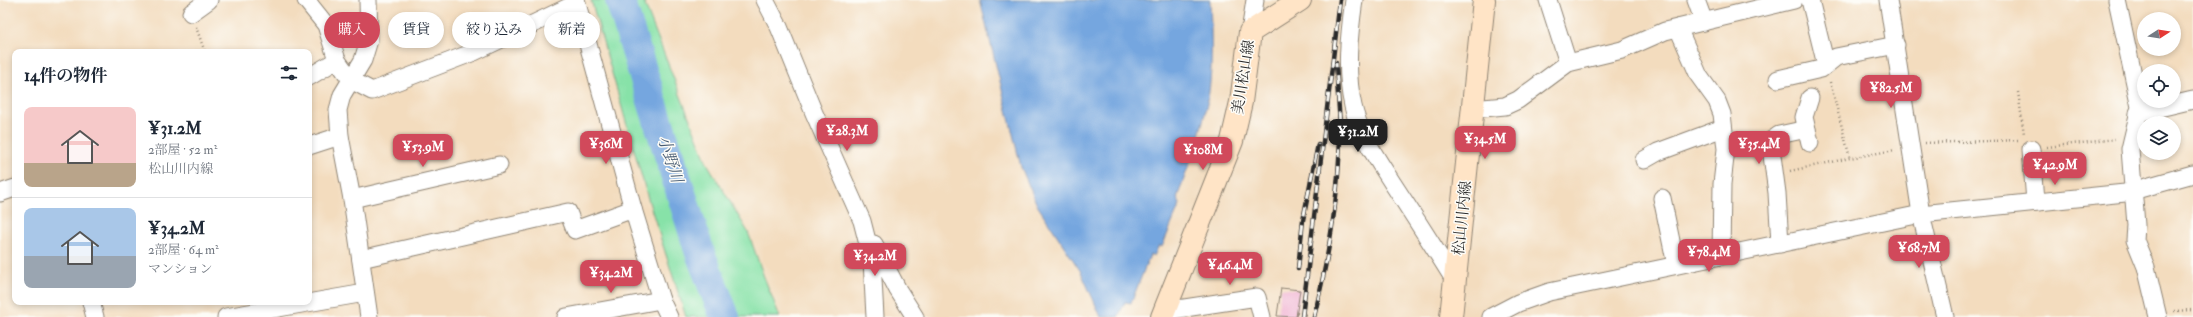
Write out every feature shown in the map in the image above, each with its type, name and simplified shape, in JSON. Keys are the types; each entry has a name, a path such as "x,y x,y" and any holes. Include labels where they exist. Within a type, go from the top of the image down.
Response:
{"main road":[{"name":"美川松山線","path":"1164,314 1232,141 1241,102 1250,32 1300,0"},
{"name":"松山川内線","path":"1456,316 1455,281 1484,0"}],"street":[{"path":"191,13 209,0"},
{"path":"306,0 326,25 337,60 351,80 372,91 474,52 576,1 633,209 661,300 670,317"},
{"path":"368,0 369,40 364,60 342,95 338,110 340,136 352,199 369,317"},
{"path":"765,0 779,26 814,113 862,221 898,290 916,317"},
{"path":"1250,32 1255,0"},
{"path":"1354,0 1349,37 1349,72 1353,106 1362,131 1378,159 1455,281"},
{"path":"1548,0 1568,63"},
{"path":"1696,0 1704,22"},
{"path":"1473,109 1505,106 1518,100 1568,63 1622,50 1665,31 1704,22 1748,6 1794,0"},
{"path":"1810,0 1826,65"},
{"path":"1888,0 1921,214 1945,317"},
{"path":"2117,0 2139,95 2140,107 2132,137 2130,162 2136,225 2135,240 2146,267 2158,317"},
{"path":"1678,28 1699,76 1718,101 1726,149 1722,184 1721,256"},
{"path":"1778,78 1821,69 1836,57 1896,45"},
{"path":"312,75 337,60"},
{"path":"1780,244 1771,148 1772,140 1779,135 1808,136 1804,116 1810,98"},
{"path":"2138,113 2193,100"},
{"path":"1644,160 1658,152 1723,128"},
{"path":"312,145 340,136"},
{"path":"2031,149 2035,202"},
{"path":"352,199 499,166"},
{"path":"1491,317 1518,303 1549,292 1921,214 2125,193 2193,174"},
{"path":"0,192 12,189"},
{"path":"1662,198 1676,265"},
{"path":"361,259 568,212 575,230 633,209"},
{"path":"862,221 872,260 875,317"},
{"path":"312,302 365,293"},
{"path":"1164,314 1257,297 1262,317"},
{"path":"566,317 661,300"},
{"path":"92,305 95,317"},
{"path":"226,317 296,305"}],"path":[{"path":"1826,65 1850,158"},
{"path":"1774,174 1911,146 2025,140 2018,92"},
{"path":"2031,149 2132,137"},
{"path":"1297,313 1306,315"}],"green space":[{"path":"591,0 643,0 707,163 748,232 780,317 686,317 649,202 600,31 600,12 594,12"}],"water":[{"path":"980,0 1210,0 1211,58 1209,92 1204,119 1177,198 1180,204 1162,247 1159,245 1154,256 1150,255 1131,303 1125,302 1118,317 1101,317 1081,272 1037,205 1021,167"}],"building":[{"path":"1281,288 1300,290 1296,317 1277,316"}],"waterway":[{"name":"小野川","path":"620,0 700,253 725,317"}],"railway":[{"path":"1302,317 1340,0"},
{"path":"1314,317 1329,247 1336,199 1340,127 1336,63"},
{"path":"1298,269 1303,220 1318,144"}]}
